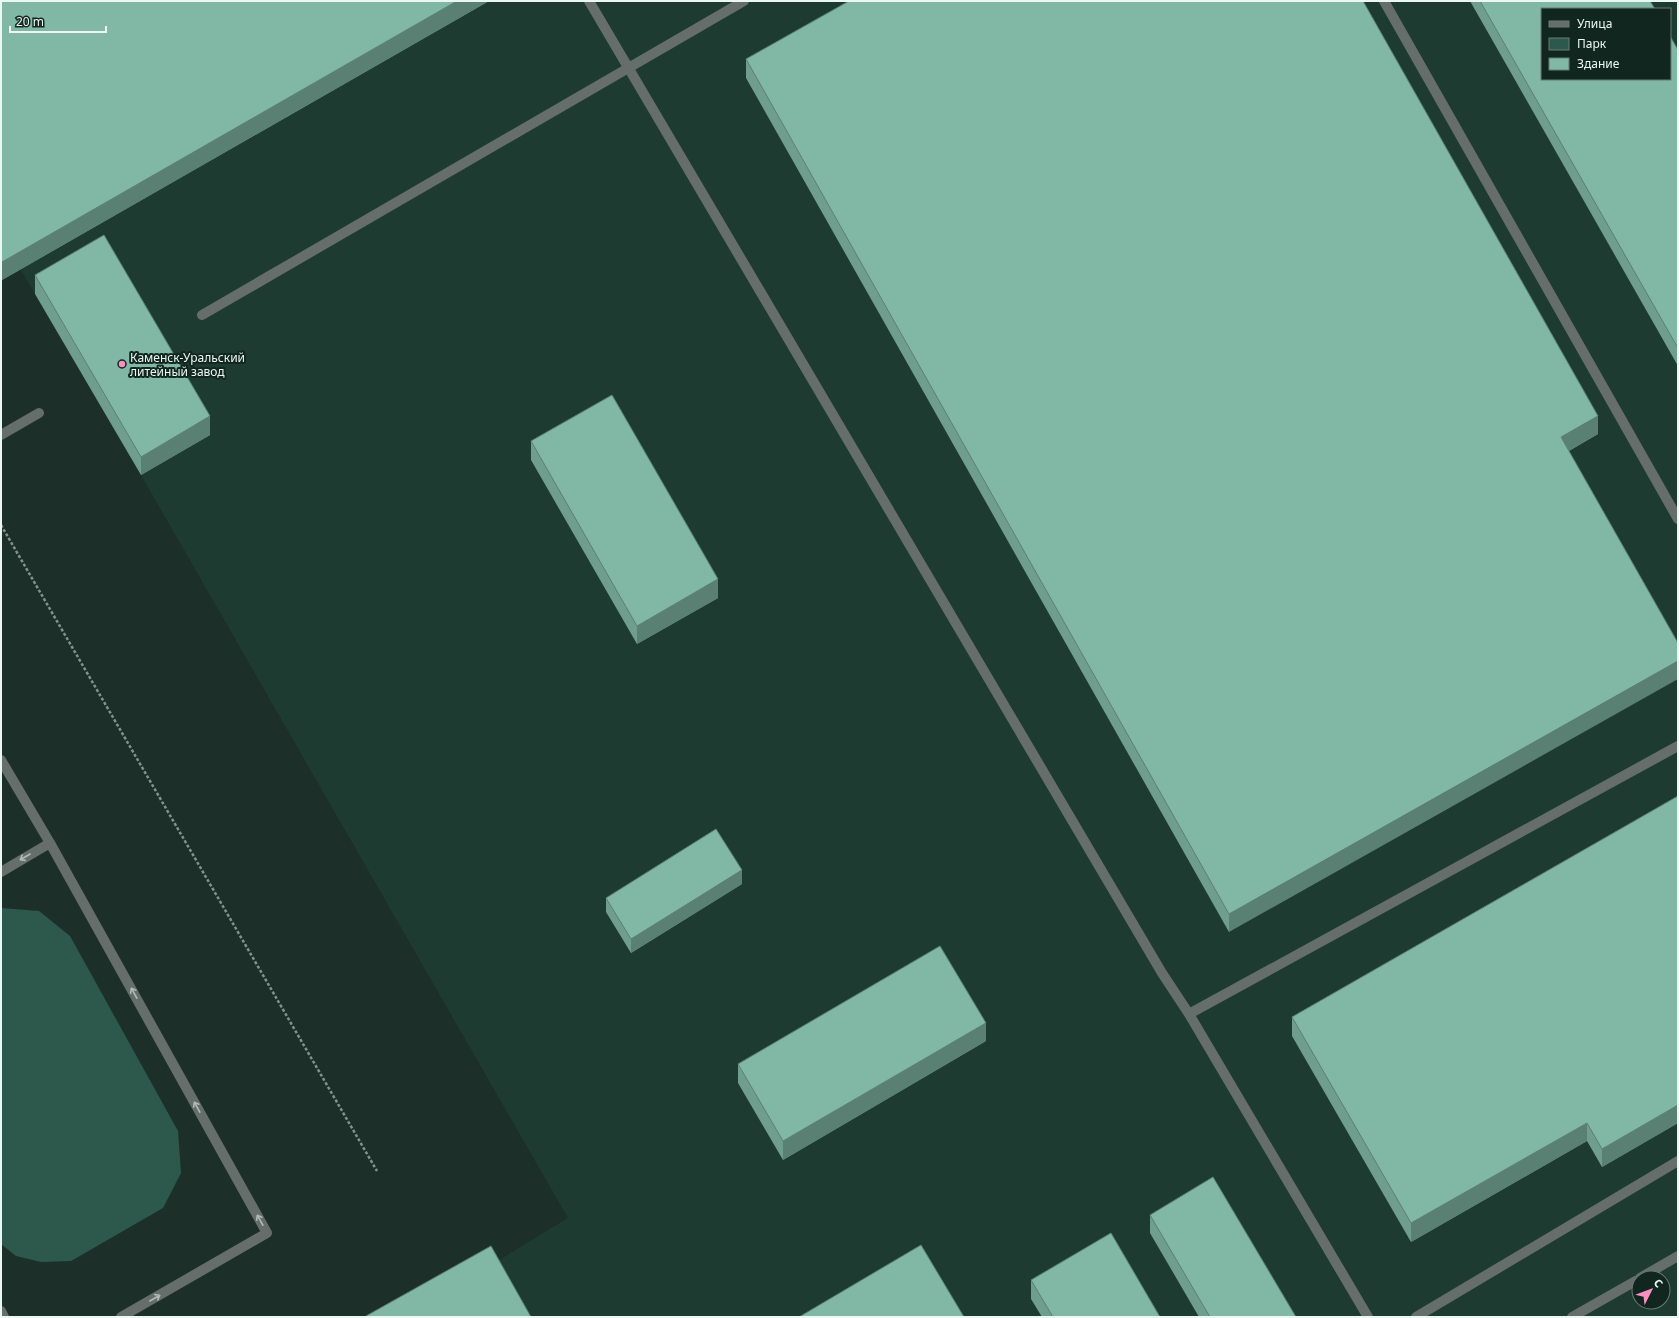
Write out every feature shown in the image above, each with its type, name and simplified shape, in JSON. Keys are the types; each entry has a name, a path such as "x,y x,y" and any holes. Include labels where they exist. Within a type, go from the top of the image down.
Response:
{"street":[{"path":"589,1 1162,973 1189,1014 1368,1317"},
{"path":"202,315 744,1"},
{"path":"1384,1 1678,519"},
{"path":"1,435 40,413"},
{"path":"1189,1014 1678,746"},
{"path":"1,760 50,843 267,1233 121,1317"},
{"path":"1,872 50,843"},
{"path":"1416,1317 1678,1161"},
{"path":"1653,1270 1678,1256"},
{"path":"1572,1317 1631,1283"},
{"path":"1,1311 4,1317"}],"path":[{"path":"1,525 377,1171"}],"shaded area":[{"path":"1,1 1678,1 1678,1317 398,1317 491,1265 568,1218 141,475 21,270 2,280 1,278"}],"green space":[{"path":"1,908 39,911 70,936 178,1131 181,1173 163,1208 71,1261 41,1262 16,1256 1,1244"}],"building":[{"path":"1,1 457,1 2,262"},
{"path":"849,1 1363,1 1598,416 1561,437 1678,643 1678,661 1229,914 746,59"},
{"path":"1480,1 1650,1 1654,8 1541,8 1541,80 1671,80 1671,38 1678,50 1678,348"},
{"name":"Каменск-Уральский литейный завод","path":"104,235 210,416 141,457 35,275"},
{"path":"612,395 718,579 637,626 531,441"},
{"path":"1678,796 1678,1105 1602,1149 1587,1123 1411,1223 1292,1017"},
{"path":"716,829 742,870 631,939 606,898"},
{"path":"940,946 986,1023 783,1141 738,1064"},
{"path":"1213,1177 1296,1317 1210,1317 1150,1215"},
{"path":"1111,1233 1160,1317 1053,1317 1031,1280"},
{"path":"921,1245 964,1317 799,1317"},
{"path":"491,1246 531,1317 366,1316"}],"place":[{"name":"Каменск-Уральский литейный завод","path":"122,364"}]}
